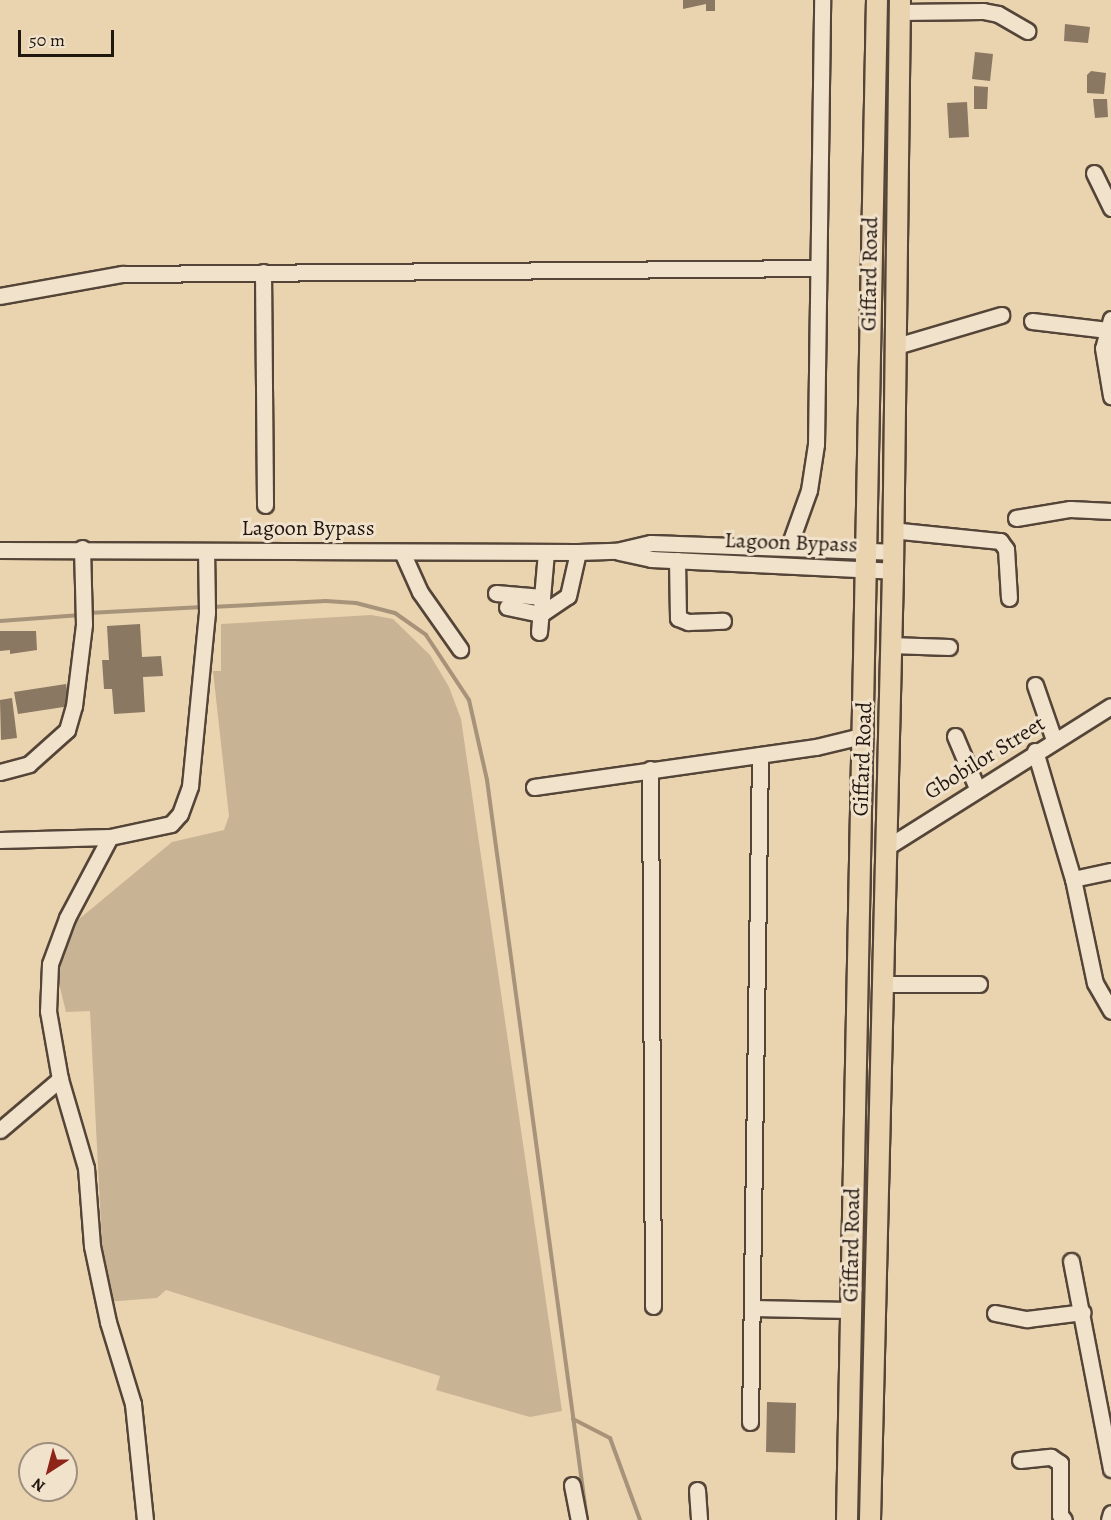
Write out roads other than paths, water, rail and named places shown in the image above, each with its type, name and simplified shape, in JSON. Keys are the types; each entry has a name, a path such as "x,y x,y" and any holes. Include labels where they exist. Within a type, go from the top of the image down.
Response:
{"main road":[{"name":"Giffard Road","path":"847,1520 849,1310 877,0"},
{"name":"Giffard Road","path":"870,1520 892,562 893,347 900,6"}],"street":[{"path":"789,546 809,490 816,444 822,0"},
{"path":"900,6 983,11 998,14 1027,31"},
{"path":"1094,173 1111,208"},
{"path":"0,296 122,274 818,268"},
{"path":"262,272 266,506"},
{"path":"893,347 1001,315"},
{"path":"1032,321 1109,325 1103,348 1111,396"},
{"path":"1016,518 1070,508 1111,511"},
{"path":"891,530 1000,541 1006,549 1009,598"},
{"name":"Lagoon Bypass","path":"616,551 651,543 789,546 892,562"},
{"path":"0,772 29,764 67,730 74,706 84,624 81,602 82,548"},
{"name":"Lagoon Bypass","path":"0,550 82,548 206,551 616,551 677,560 866,559"},
{"path":"0,840 110,837 171,824 180,814 190,786 207,606 206,551"},
{"path":"402,552 420,592 460,649"},
{"path":"539,632 546,552"},
{"path":"507,607 541,614 568,596 578,552"},
{"path":"677,560 678,618 688,622 723,621"},
{"path":"496,593 542,597"},
{"path":"890,645 949,647"},
{"path":"1035,685 1054,740"},
{"name":"Gbobilor Street","path":"884,849 1035,751 1111,706"},
{"path":"534,787 760,755 861,736"},
{"path":"956,736 977,788"},
{"path":"1035,751 1073,879 1095,984 1111,1011"},
{"path":"750,1422 760,755"},
{"path":"650,769 653,1306"},
{"path":"110,837 67,918 50,964 48,1011 60,1079 86,1168 92,1246 108,1322 133,1404 145,1520"},
{"path":"1073,879 1111,871"},
{"path":"1095,984 1111,983"},
{"path":"881,984 979,984"},
{"path":"0,1130 60,1079"},
{"path":"1071,1261 1083,1312 1111,1469"},
{"path":"752,1308 849,1310"},
{"path":"995,1313 1027,1319 1083,1312"},
{"path":"1020,1460 1051,1457 1060,1463 1060,1515 1064,1520"},
{"path":"572,1485 579,1520"},
{"path":"697,1490 699,1520"},
{"path":"1109,1520 1111,1513"}],"waterway":[{"path":"211,607 326,601 356,603 395,613 426,635 469,700 487,780 587,1520"},
{"path":"88,613 203,607"},
{"path":"0,621 81,615"},
{"path":"573,1419 610,1438 640,1520"}]}
